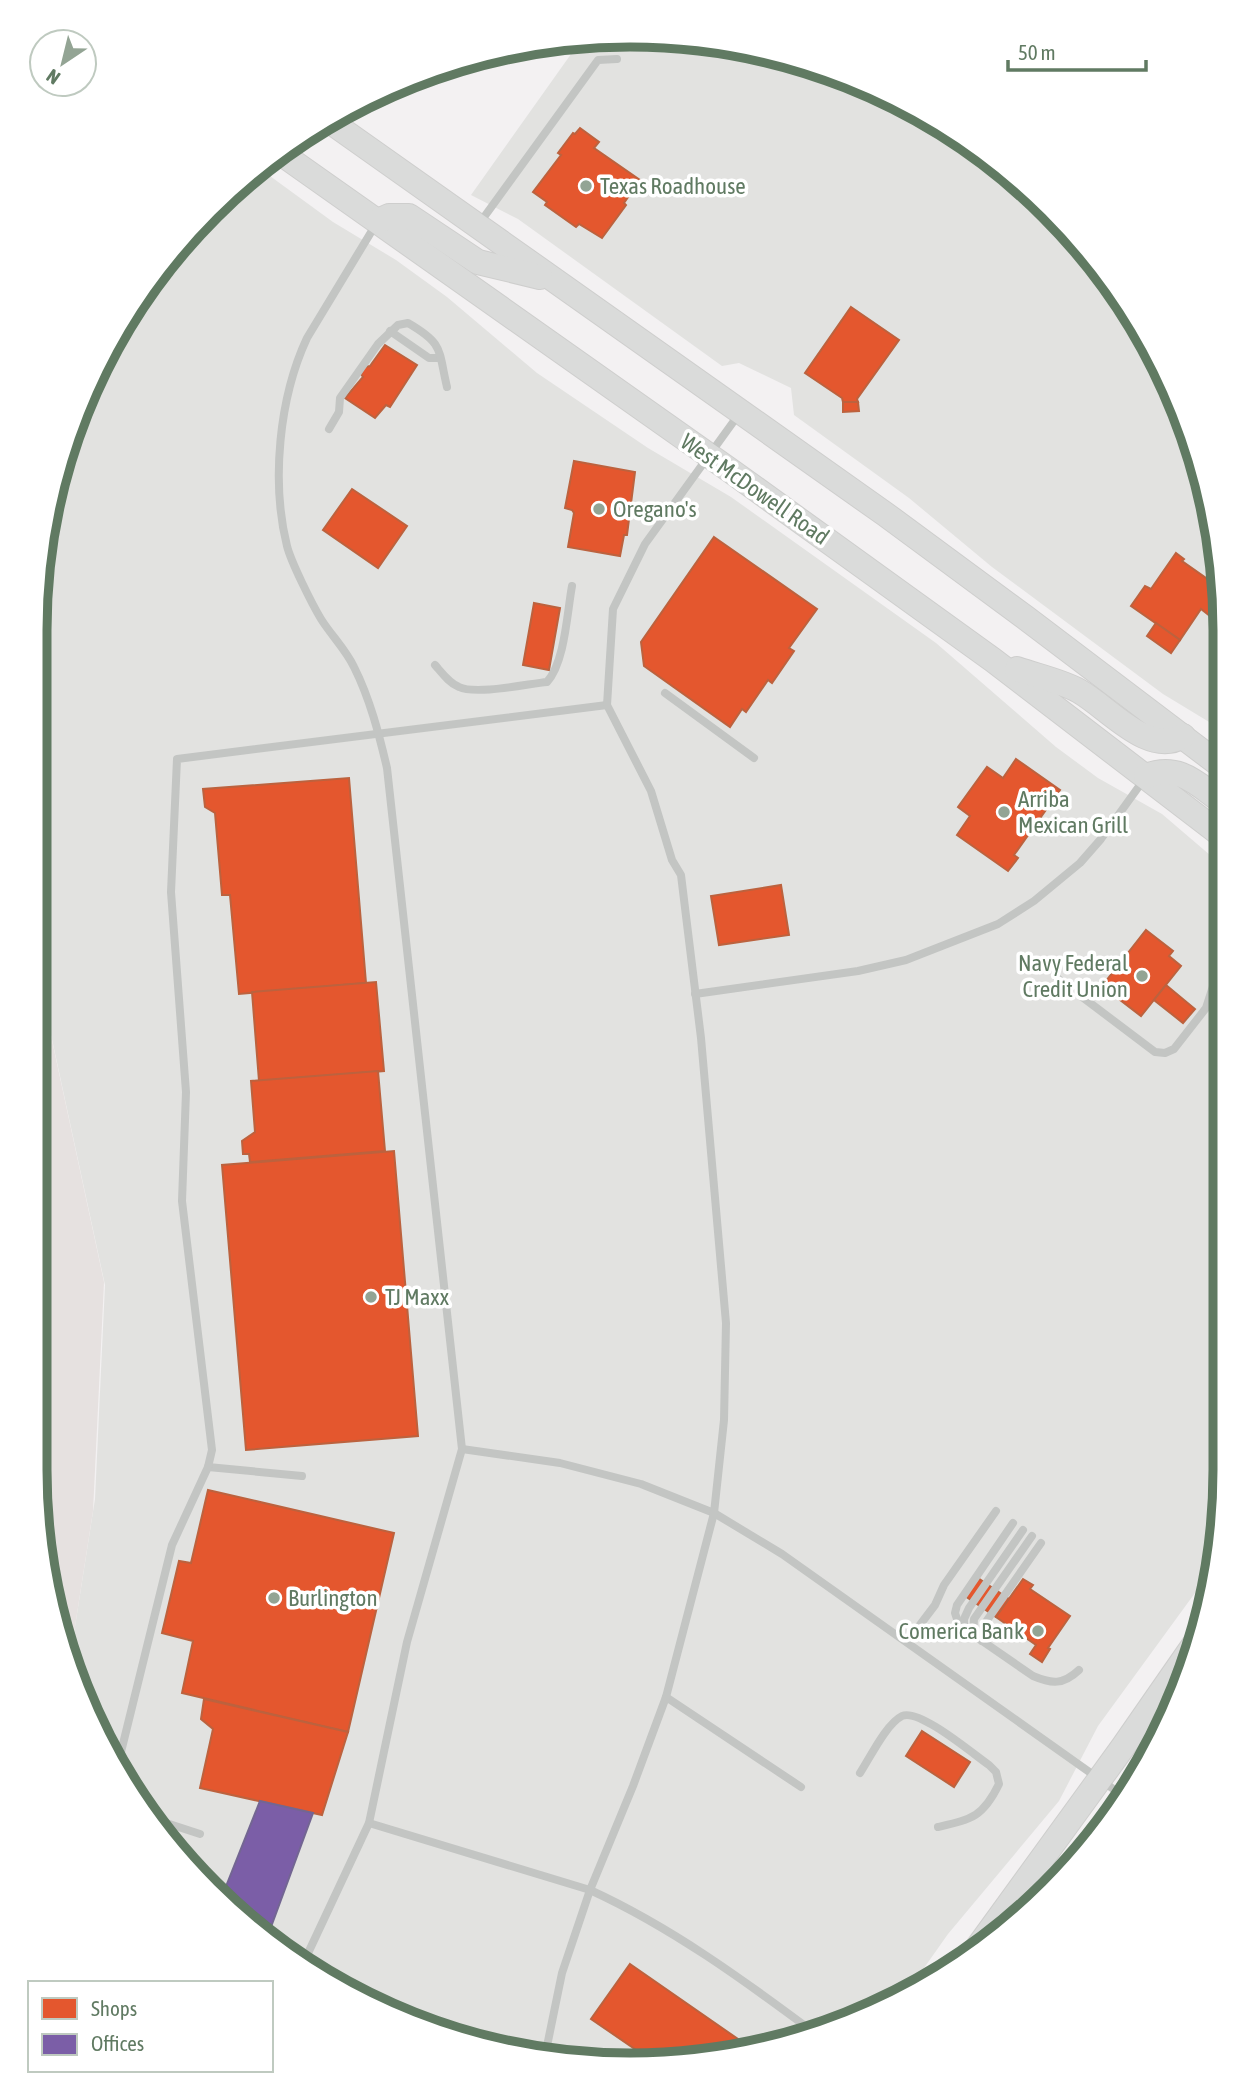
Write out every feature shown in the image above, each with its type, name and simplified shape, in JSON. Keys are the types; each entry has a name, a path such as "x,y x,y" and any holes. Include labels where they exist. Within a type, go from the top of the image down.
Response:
{"main road":[{"path":"337,126 994,594 1213,759"},
{"name":"West McDowell Road","path":"288,158 993,660 1213,828"},
{"path":"378,221 389,215 409,216 478,262 555,280"},
{"path":"993,660 1078,691 1146,738 1173,742 1183,736"},
{"path":"1146,776 1167,770 1181,774 1213,796"},
{"path":"994,1924 1178,1667"}],"lane":[{"path":"477,226 598,61 617,59"},
{"path":"307,1956 369,1823 407,1642 462,1449 387,768 379,732 354,665 320,618 287,548 278,479 283,415 299,355 378,221"},
{"path":"328,429 339,412 340,398 378,344 398,325 408,323 426,333 438,344 447,387"},
{"path":"390,331 429,358 440,358"},
{"path":"547,2047 562,1973 590,1890 666,1697 713,1513 724,1420 726,1322 701,1038 681,875 672,860 651,791 607,705 613,609 645,544 741,412"},
{"path":"435,665 453,684 473,691 547,682 554,674 558,660 572,586"},
{"path":"664,693 754,758"},
{"path":"121,1753 172,1545 208,1467 212,1450 182,1201 186,1092 171,892 177,759 607,705"},
{"path":"695,994 858,971 906,960 998,924 1034,901 1080,863 1101,839 1146,776"},
{"path":"1057,978 1155,1052 1165,1053 1174,1049 1206,1008 1213,986"},
{"path":"462,1449 559,1463 641,1484 713,1513 782,1554 1117,1791"},
{"path":"208,1467 302,1476"},
{"path":"907,1642 935,1605 944,1585 996,1511"},
{"path":"1013,1523 957,1605 958,1625 1043,1680 1058,1682 1069,1679 1079,1670"},
{"path":"964,1629 968,1608 1023,1530"},
{"path":"973,1635 974,1619 1032,1536"},
{"path":"982,1641 983,1626 1041,1543"},
{"path":"666,1697 801,1787"},
{"path":"860,1773 892,1724 903,1715 913,1715 927,1721 989,1765 996,1772 999,1784 983,1810 972,1818 938,1827"},
{"path":"167,1823 200,1834"},
{"path":"369,1823 590,1890 664,1928 804,2026"}],"shaded area":[{"path":"592,48 668,48 744,58 781,67 817,78 888,107 954,145 1014,192 1068,246 1115,306 1153,372 1182,443 1202,516 1212,592 1213,724 1163,694 992,567 909,498 794,415 791,388 739,363 722,366 518,219 471,195 574,50"},
{"path":"268,174 333,222 396,260 447,297 537,373 648,448 731,497 936,643 1056,747 1098,778 1162,814 1213,858 1213,1470 1212,1508 1202,1583 1098,1726 1059,1801 948,1934 918,1977 888,1993 817,2022 744,2042 668,2052 592,2052 516,2042 443,2022 372,1993 306,1955 246,1908 218,1882 168,1825 125,1761 107,1728 73,1640 95,1499 105,1285 47,1016 47,630 52,554 58,516 78,443 107,372 125,339 145,306 192,246 218,218"},
{"path":"47,1017 104,1282 93,1511 73,1640 58,1584 48,1508"}],"building: Shops":[{"name":"Texas Roadhouse","path":"580,128 599,142 594,148 640,180 602,238 579,224 576,227 545,205 547,202 533,192 561,155 558,153"},
{"path":"851,307 899,340 857,399 858,402 843,402 842,398 805,373"},
{"path":"385,345 417,365 390,407 386,405 375,418 345,398 363,377 361,374 365,367 370,366"},
{"path":"843,402 858,402 859,411 843,412"},
{"name":"Oregano's","path":"574,461 635,472 627,535 624,535 620,556 568,547 574,513 565,508"},
{"path":"352,489 407,526 378,568 323,530"},
{"path":"714,537 817,609 789,648 794,651 772,683 768,680 746,712 742,709 730,727 644,666 641,642"},
{"path":"1176,553 1184,559 1182,561 1209,580 1211,578 1213,612 1210,616 1201,609 1180,640 1131,606 1145,586 1151,589"},
{"path":"534,603 560,608 549,670 523,665"},
{"path":"1156,623 1180,640 1171,653 1147,636"},
{"name":"Arriba Mexican Grill","path":"1016,759 1060,790 1014,855 1018,858 1008,871 957,835 970,816 958,807 987,767 1003,778"},
{"path":"349,778 366,983 239,994 230,895 222,895 215,813 205,807 203,789"},
{"path":"781,885 789,935 719,945 711,896"},
{"name":"Navy Federal Credit Union","path":"1146,930 1173,951 1169,956 1181,966 1141,1016 1102,986"},
{"path":"376,982 384,1071 259,1081 252,992"},
{"path":"1166,985 1195,1009 1183,1023 1154,1000"},
{"path":"378,1071 385,1151 250,1162 249,1154 243,1154 242,1141 255,1132 251,1081"},
{"path":"394,1151 418,1436 246,1450 222,1165"},
{"name":"Burlington","path":"208,1490 394,1533 348,1732 182,1693 193,1641 162,1633 179,1561 191,1563"},
{"path":"978,1578 1009,1599 996,1617 965,1596"},
{"name":"Comerica Bank","path":"1023,1579 1033,1585 1030,1589 1070,1616 1048,1648 1050,1649 1042,1662 1030,1654 1036,1645 996,1617"},
{"path":"204,1699 348,1732 322,1815 200,1788 213,1729 201,1719"},
{"path":"922,1731 970,1762 954,1787 906,1756"},
{"path":"630,1964 743,2042 668,2052 640,2053 591,2019"}],"building: Offices":[{"path":"260,1801 313,1813 270,1928 225,1889"}],"place":[{"name":"Texas Roadhouse","path":"586,186"},
{"name":"Oregano's","path":"599,509"},
{"name":"Arriba Mexican Grill","path":"1004,812"},
{"name":"Navy Federal Credit Union","path":"1142,976"},
{"name":"TJ Maxx","path":"371,1297"},
{"name":"Burlington","path":"274,1598"},
{"name":"Comerica Bank","path":"1038,1631"}]}
